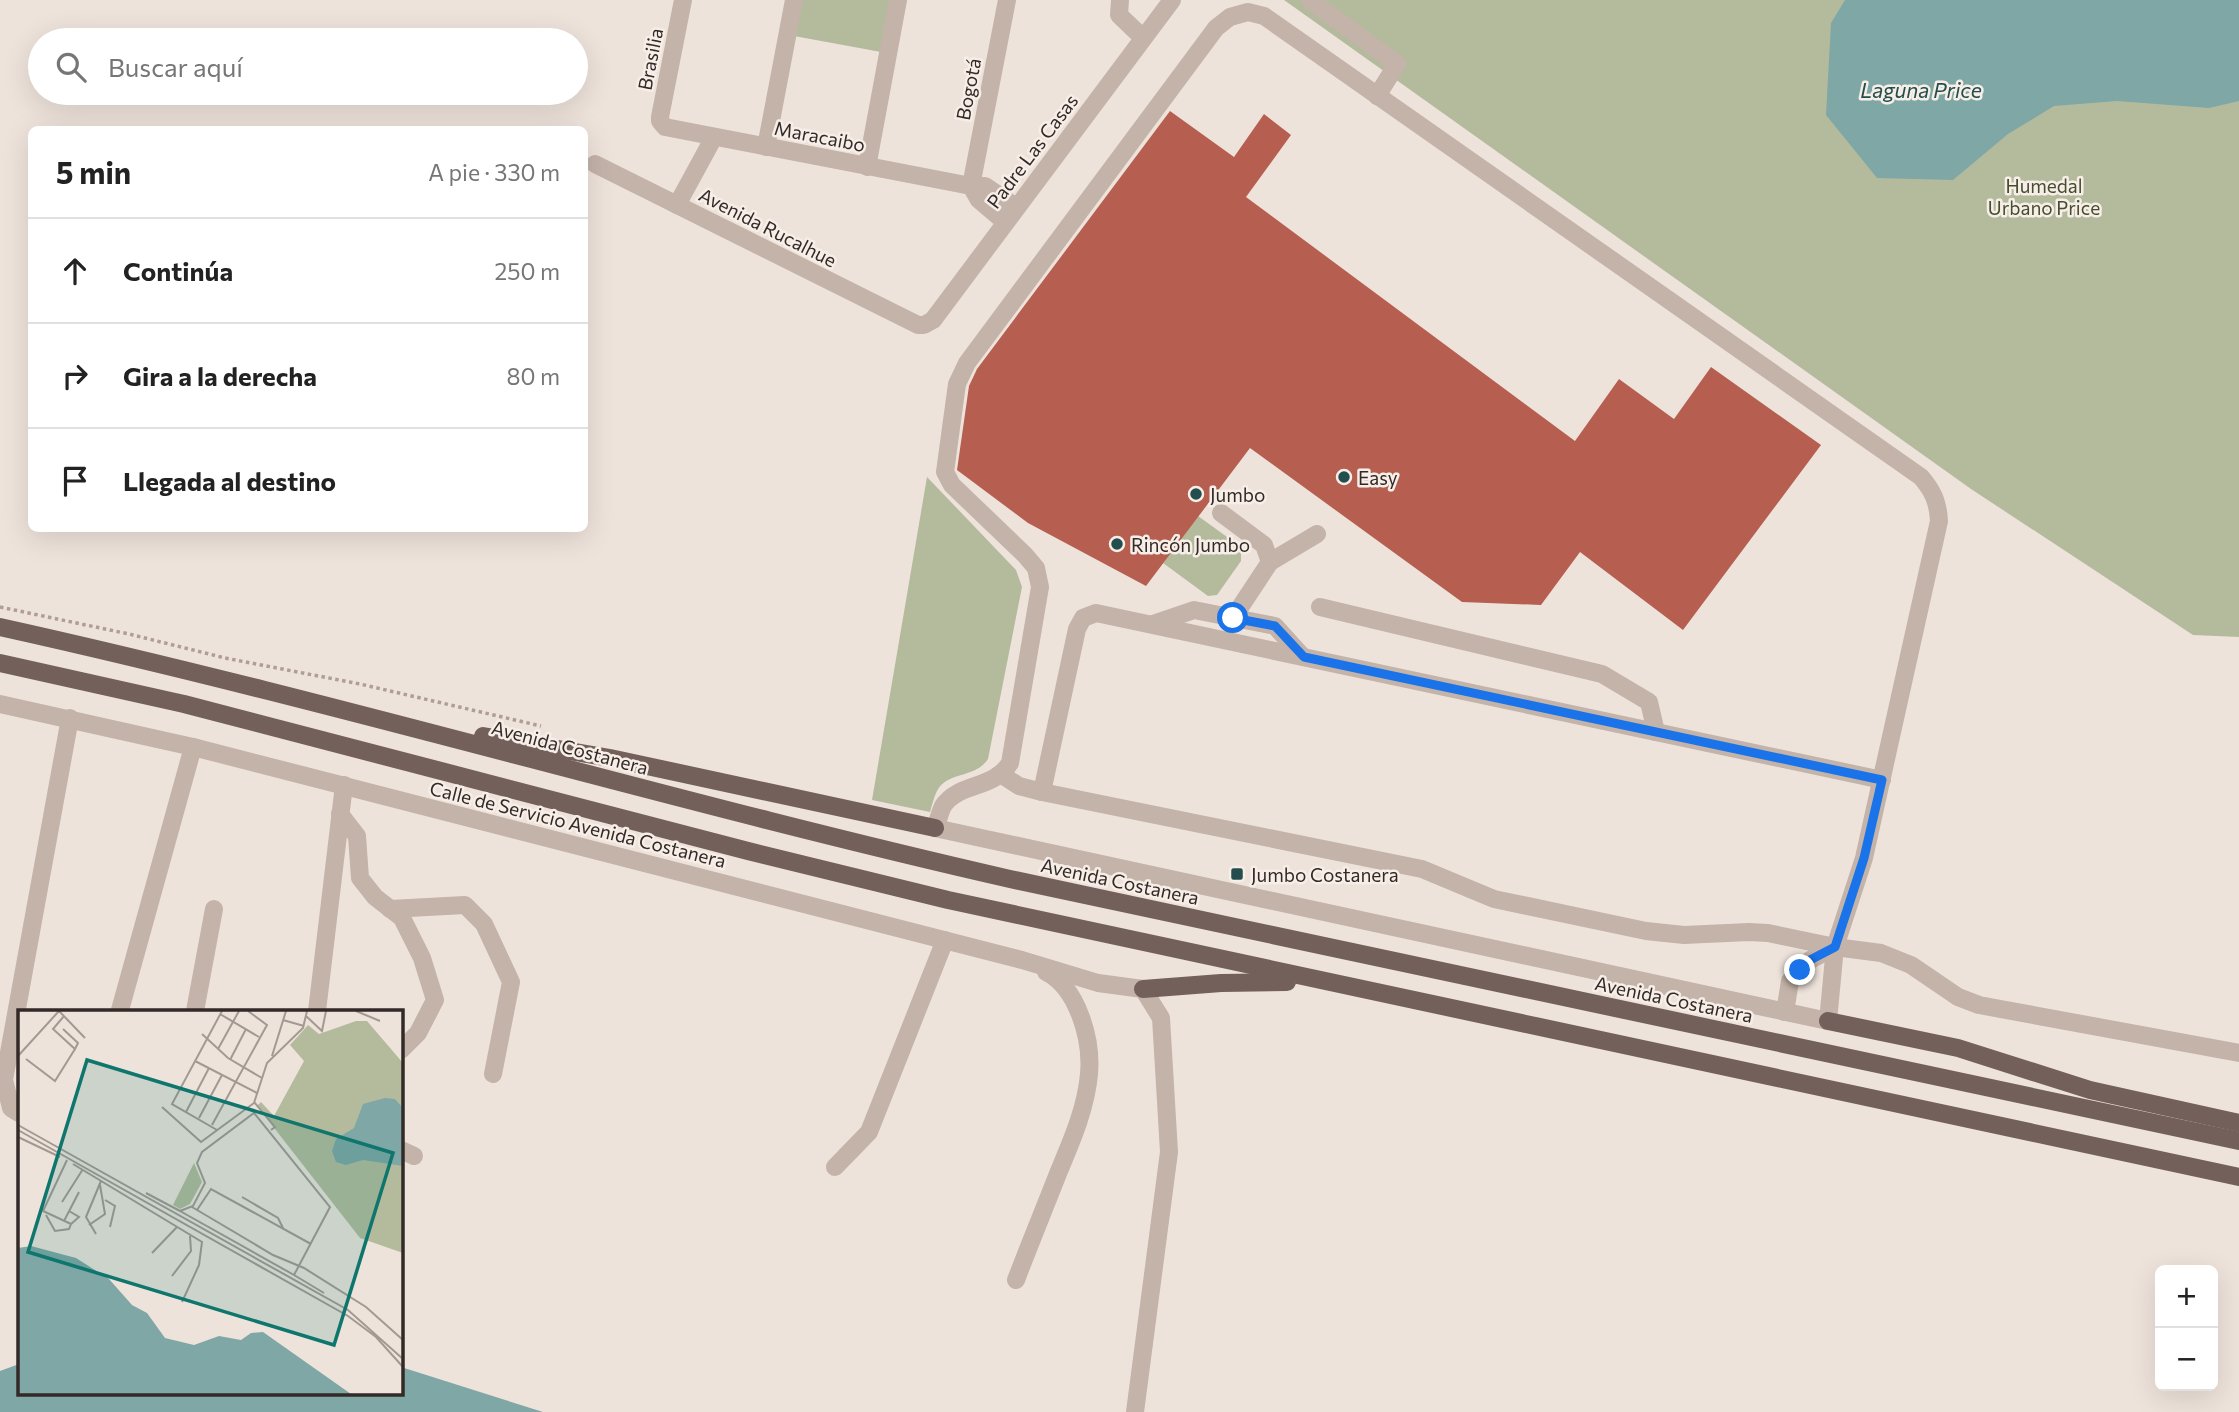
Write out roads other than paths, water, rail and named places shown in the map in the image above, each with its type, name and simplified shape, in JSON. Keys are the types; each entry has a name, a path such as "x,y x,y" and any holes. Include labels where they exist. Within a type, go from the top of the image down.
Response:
{"main road":[{"name":"Avenida Costanera","path":"0,626 163,664 811,832 1010,879 2239,1141"},
{"path":"0,663 184,704 873,882 1036,920 2239,1177"},
{"path":"411,727 610,758 935,828"},
{"path":"1143,989 1253,982 1329,984"},
{"path":"1828,1021 1958,1048 2090,1090 2239,1124"}],"street":[{"name":"Brasilia","path":"662,125 660,117 683,0"},
{"path":"766,148 794,0"},
{"path":"867,167 898,0"},
{"name":"Bogotá","path":"971,186 1007,0"},
{"path":"1120,0 1119,15 1143,38"},
{"name":"Padre Las Casas","path":"924,325 933,320 1172,0"},
{"path":"1310,0 1397,64 1377,96"},
{"path":"1248,12 1264,16 1377,96 1921,477 1932,491 1938,505 1939,521 1864,858 1835,947 1828,1021 935,828 943,807 952,797 967,788 1002,775 1010,763 1040,587 1036,568 952,485 945,472 957,384 967,363 1216,29 1230,17 1248,12"},
{"name":"Maracaibo","path":"662,125 669,129 971,186"},
{"path":"677,205 714,137"},
{"name":"Avenida Rucalhue","path":"595,164 918,325 924,325"},
{"path":"971,186 979,200 1010,214"},
{"path":"1221,513 1264,545 1270,562"},
{"path":"1233,618 1270,562 1317,534"},
{"path":"1320,607 1602,674 1649,702 1656,732"},
{"path":"1150,625 1194,610 1275,626 1304,657"},
{"path":"1042,792 1077,629 1083,618 1096,613 1882,780"},
{"name":"Calle de Servicio Avenida Costanera","path":"0,704 70,718 344,785 1022,960 1098,983 1143,989"},
{"path":"18,1112 11,1108 4,1080 70,718"},
{"path":"120,1010 193,747"},
{"path":"1002,775 1019,786 1042,792 1422,869 1493,899 1646,931 1684,935 1758,932 1881,953 1911,965 1958,997 1979,1005 2239,1053"},
{"path":"317,1010 344,785"},
{"path":"341,814 357,836 360,878 375,897 402,918 422,958 435,1000 418,1032 402,1049"},
{"path":"390,909 465,905 484,924 511,982 493,1074"},
{"path":"195,1010 214,909"},
{"path":"835,1167 869,1132 945,940"},
{"path":"1786,1012 1790,981 1810,960 1835,947"},
{"path":"1016,1280 1079,1120 1089,1073 1086,1035 1076,1004 1058,978 1022,960"},
{"path":"1135,1412 1170,1152 1161,1018 1143,989"}],"water":[{"name":"Laguna Price","path":"1845,0 2239,0 2239,101 2209,108 2117,101 2054,106 2008,134 1953,180 1877,178 1826,115 1831,23"},
{"path":"18,1364 18,1394 402,1394 402,1367 543,1412 0,1412 0,1371"}],"place":[{"name":"Easy","path":"1344,477"},
{"name":"Jumbo","path":"1196,494"},
{"name":"Rincón Jumbo","path":"1117,544"},
{"name":"Jumbo Costanera","path":"1237,874"}],"park label":[{"name":"Humedal Urbano Price","path":"2044,196"}]}
